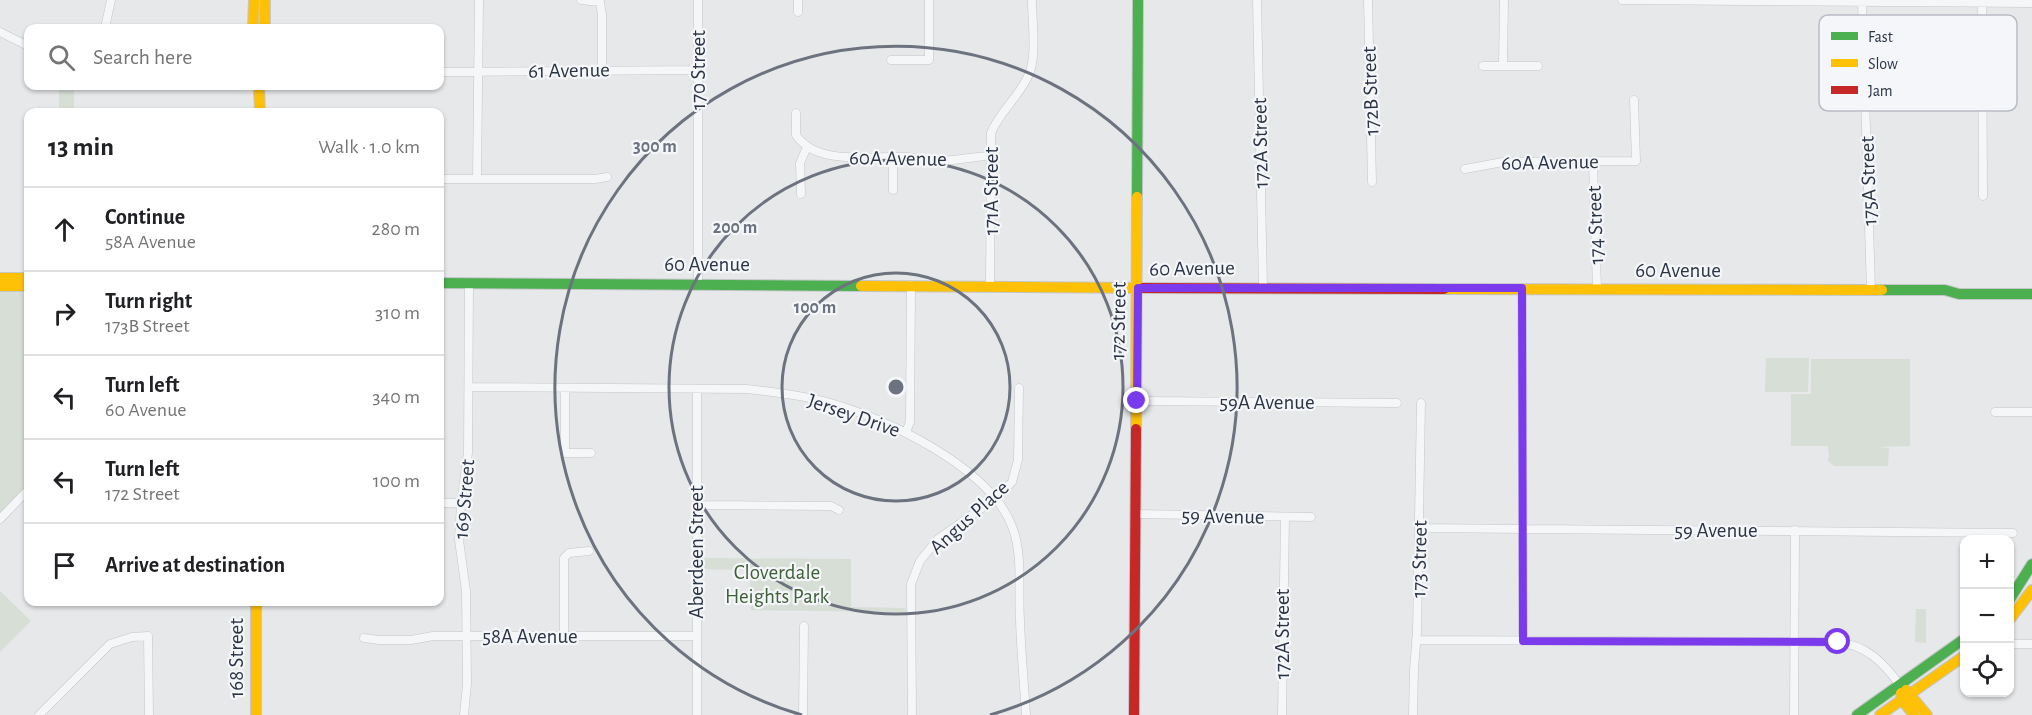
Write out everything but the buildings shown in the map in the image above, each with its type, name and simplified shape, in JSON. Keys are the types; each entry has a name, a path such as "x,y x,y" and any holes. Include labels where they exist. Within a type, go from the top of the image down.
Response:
{"main road":[{"path":"253,24 254,0"},
{"path":"259,0 259,24"},
{"path":"265,0 265,24"},
{"name":"172 Street","path":"1134,715 1138,0"},
{"path":"253,90 253,108"},
{"path":"259,90 260,108"},
{"path":"264,108 265,90"},
{"path":"0,278 24,278"},
{"name":"60 Avenue","path":"444,283 1871,290 1945,291 1959,294 2032,294"},
{"path":"0,286 24,286"},
{"name":"60 Avenue","path":"1945,291 1960,287 2032,286"},
{"path":"2014,594 2032,564"},
{"path":"2014,614 2032,590"},
{"name":"168 Street","path":"256,606 256,715"},
{"path":"1857,715 1960,642"},
{"path":"1880,715 1960,659"},
{"path":"1899,684 1914,715"},
{"path":"1906,697 1927,715"}],"street":[{"path":"106,24 111,0"},
{"path":"477,179 479,0"},
{"path":"580,0 600,2 602,69"},
{"name":"170 Street","path":"698,0 698,284"},
{"path":"798,0 798,12"},
{"path":"891,60 929,60 929,0"},
{"name":"171A Street","path":"990,286 991,133 996,121 1029,75 1032,62 1032,0"},
{"name":"172A Street","path":"1257,0 1263,287"},
{"name":"172B Street","path":"1368,0 1372,182"},
{"path":"1503,65 1504,0"},
{"path":"1622,0 2032,3"},
{"path":"0,32 24,44"},
{"path":"1483,66 1538,66"},
{"name":"61 Avenue","path":"444,72 698,70"},
{"name":"60A Avenue","path":"1465,169 1503,162 1636,161 1634,100"},
{"name":"175A Street","path":"1865,111 1871,290"},
{"path":"1983,111 1983,196"},
{"path":"796,112 796,135 807,147 800,163 801,194"},
{"name":"60A Avenue","path":"807,147 819,153 840,157 893,157 937,162 991,156"},
{"path":"893,157 893,190"},
{"name":"174 Street","path":"1593,162 1597,289"},
{"path":"444,179 595,179 607,177"},
{"name":"169 Street","path":"464,715 467,684 465,576 459,540 461,503 468,453 469,283"},
{"path":"906,432 910,422 911,285"},
{"path":"1522,288 1523,641"},
{"name":"Jersey Drive","path":"470,387 747,389 829,402 906,432 959,466 996,498 1013,529 1018,558 1026,715"},
{"path":"565,388 565,453 591,453"},
{"name":"Angus Place","path":"912,715 911,584 920,561 938,539 996,498 1011,482 1018,460 1019,388"},
{"name":"Aberdeen Street","path":"697,389 697,715"},
{"name":"59A Avenue","path":"1137,401 1397,403"},
{"name":"173 Street","path":"1413,715 1421,403"},
{"path":"1995,412 2032,412"},
{"path":"0,519 24,494"},
{"path":"444,503 461,503"},
{"path":"696,505 831,506 839,510"},
{"name":"59 Avenue","path":"1136,514 1311,517"},
{"name":"172A Street","path":"1282,715 1285,517"},
{"name":"59 Avenue","path":"1419,528 2013,533"},
{"path":"1794,715 1795,530"},
{"path":"564,635 564,558 568,554 589,551"},
{"path":"803,715 804,626"},
{"path":"39,715 110,644 132,637 148,636 148,715"},
{"name":"58A Avenue","path":"364,638 411,640 426,636 696,636"},
{"path":"1416,640 1838,642 1866,650 1883,663 1899,684"},
{"path":"2014,644 2032,644"}],"green space":[{"path":"59,90 74,90 74,108 59,108"},
{"path":"24,287 24,489 0,514 0,290"},
{"path":"1766,358 1809,358 1808,392 1765,392"},
{"path":"1811,359 1910,359 1910,446 1876,447 1889,448 1888,466 1834,466 1827,460 1828,446 1791,446 1791,394 1811,394"},
{"name":"Cloverdale Heights Park","path":"701,558 851,559 851,607 905,608 906,612 751,610 750,570 701,569"},
{"path":"0,591 31,621 0,652"},
{"path":"1916,609 1926,609 1926,643 1915,642"}],"traffic: fast":[{"path":"1137,197 1138,0"},
{"path":"444,283 861,286"},
{"path":"1882,290 1945,290 1959,294 2032,294"},
{"path":"2014,593 2032,564"},
{"path":"1857,715 1960,642"}],"traffic: slow":[{"path":"253,24 254,0"},
{"path":"265,0 265,24"},
{"path":"259,90 260,108"},
{"path":"1136,429 1137,197"},
{"path":"0,278 24,278"},
{"path":"0,286 24,286"},
{"path":"861,286 1143,288"},
{"path":"1444,289 1882,290"},
{"path":"2014,614 2032,590"},
{"path":"256,606 256,715"},
{"path":"1880,715 1960,659"},
{"path":"1906,690 1927,715"},
{"path":"1901,693 1902,700 1914,715"}],"traffic: jam":[{"path":"1143,288 1444,289"},
{"path":"1134,715 1136,429"}],"route":[{"path":"1137,401 1138,288 1522,288 1523,641 1838,642"}]}
